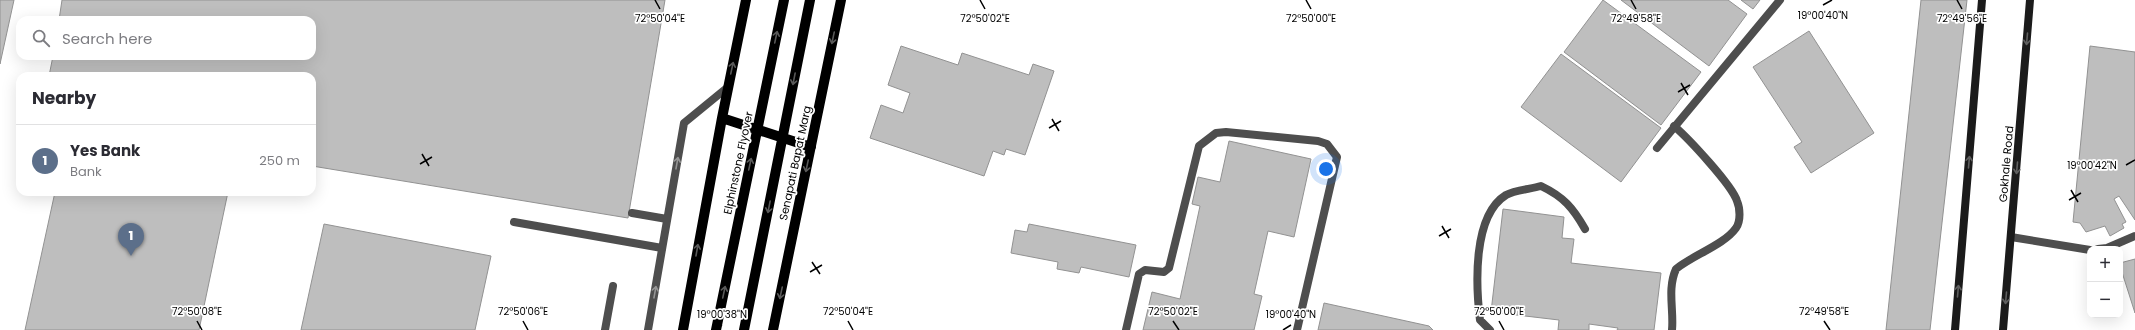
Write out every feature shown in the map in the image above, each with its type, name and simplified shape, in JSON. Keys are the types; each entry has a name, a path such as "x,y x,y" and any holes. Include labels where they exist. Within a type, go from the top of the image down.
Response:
{"main road":[{"path":"682,330 746,0"},
{"name":"Elphinstone Flyover","path":"716,330 784,0"},
{"path":"744,330 810,0"},
{"name":"Senapati Bapat Marg","path":"774,330 841,0"},
{"path":"1955,330 1982,0"},
{"name":"Gokhale Road","path":"2003,330 2030,0"},
{"path":"722,118 811,147"}],"street":[{"path":"1657,148 1780,0"},
{"path":"648,330 684,123 728,87"},
{"path":"1672,330 1671,288 1676,269 1726,238 1737,227 1740,214 1737,200 1730,188 1701,155 1694,144 1674,126"},
{"path":"1126,330 1139,274 1145,270 1164,272 1169,268 1199,146 1216,133 1226,132 1318,141 1327,144 1337,157 1297,330"},
{"path":"1490,330 1480,320 1477,254 1485,226 1494,207 1506,195 1541,186 1556,194 1574,209 1586,229"},
{"path":"632,213 668,218"},
{"path":"514,222 662,248"},
{"path":"2011,236 2087,249"},
{"path":"2112,246 2135,236"},
{"path":"606,330 613,286"}],"building":[{"path":"0,0 14,0 0,64"},
{"path":"62,0 665,0 628,218 316,167 316,72 50,72 52,60 316,60 316,16 60,16"},
{"path":"1603,0 1701,72 1661,125 1564,52"},
{"path":"1621,0 1728,0 1747,14 1709,66"},
{"path":"1741,0 1760,0 1753,9"},
{"path":"1921,0 1967,0 1930,330 1886,330"},
{"path":"1809,31 1874,133 1811,173 1794,147 1802,142 1753,67"},
{"path":"901,46 958,65 962,53 1029,75 1033,64 1054,71 1025,155 1006,149 1004,155 993,151 984,176 870,138 881,105 903,113 910,93 888,85"},
{"path":"2090,46 2135,52 2135,220 2119,196 2114,199 2126,222 2122,224 2124,228 2110,236 2105,226 2086,232 2080,223 2073,222"},
{"path":"1561,54 1661,128 1621,182 1521,107"},
{"path":"1229,141 1311,159 1294,237 1268,231 1254,294 1262,296 1254,330 1143,330 1152,292 1180,299 1200,206 1192,204 1198,177 1220,182"},
{"path":"54,196 227,196 199,330 25,330"},
{"path":"1503,209 1564,217 1562,238 1574,239 1571,263 1661,273 1654,330 1617,330 1618,328 1589,324 1589,330 1558,330 1559,320 1491,312"},
{"path":"324,224 491,256 475,330 301,330"},
{"path":"1029,224 1136,245 1129,277 1081,267 1079,273 1057,269 1058,262 1011,253 1015,230 1027,232"},
{"path":"2135,259 2135,313 2123,275 2123,262"},
{"path":"1324,303 1429,326 1433,330 1318,330"}],"place":[{"name":"Yes Bank","path":"131,256"}]}
